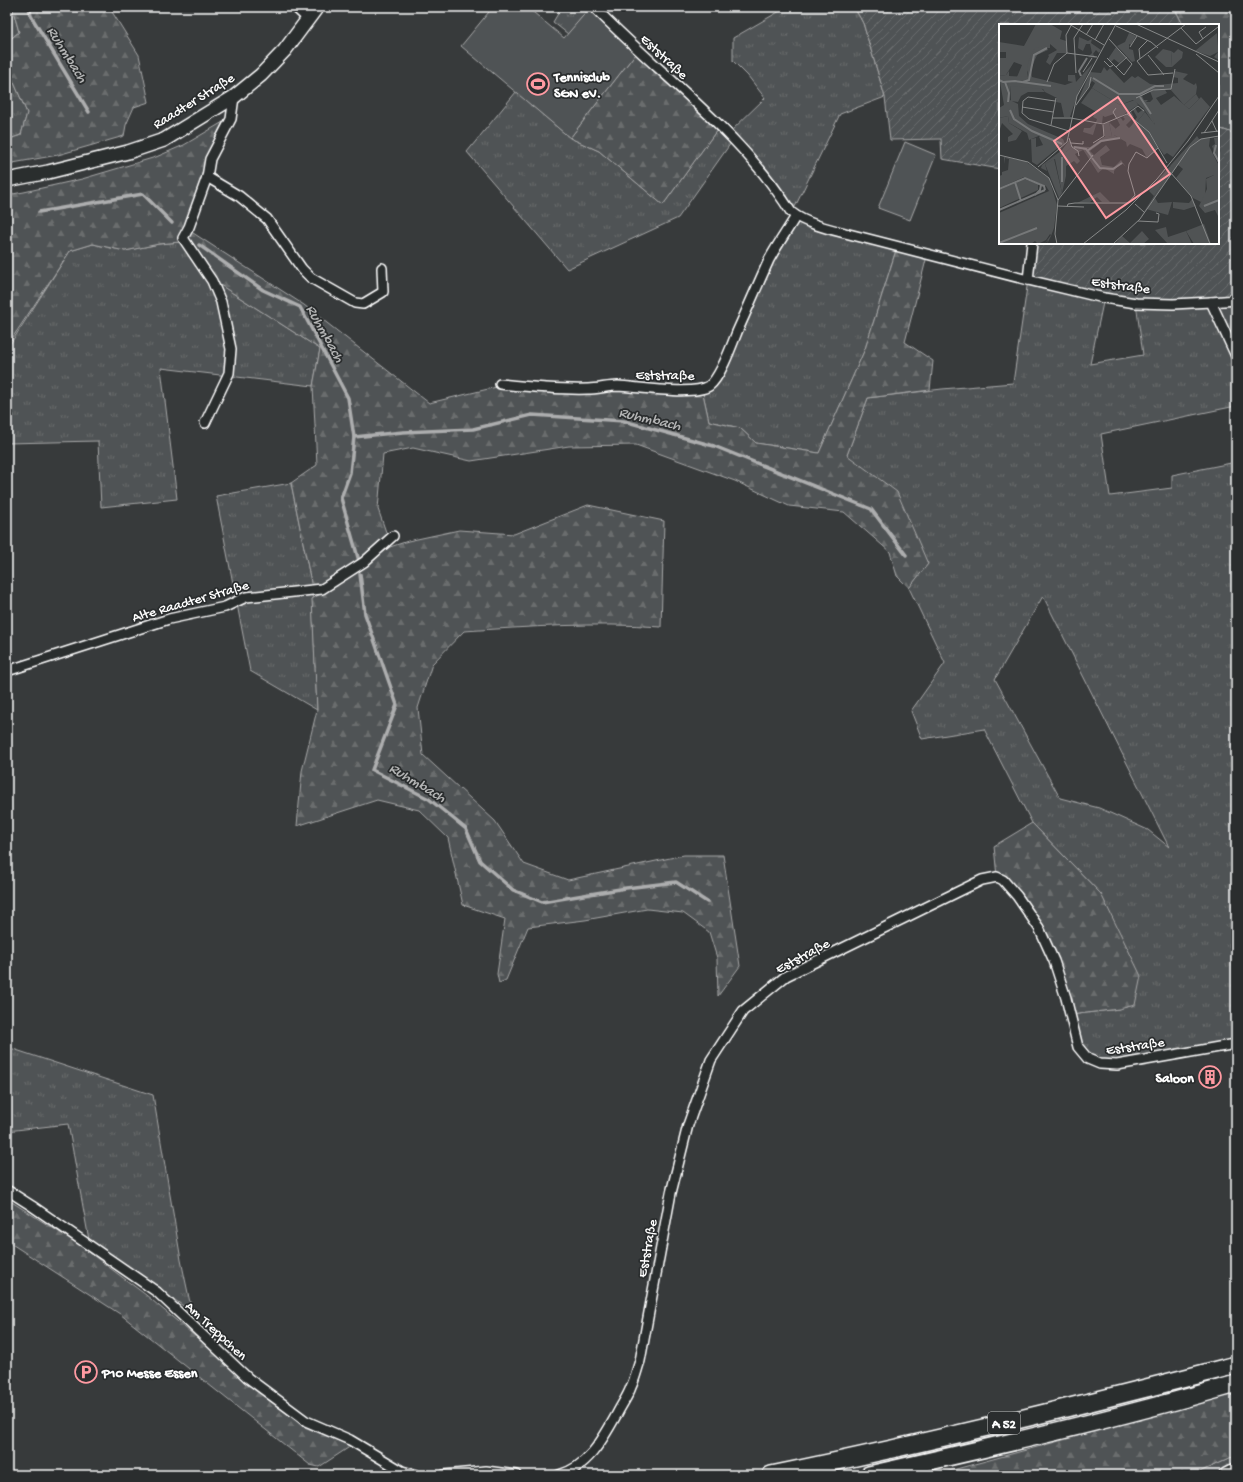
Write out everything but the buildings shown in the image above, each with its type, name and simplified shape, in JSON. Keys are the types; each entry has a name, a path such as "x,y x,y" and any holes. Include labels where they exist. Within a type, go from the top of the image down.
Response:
{"highway":[{"name":"A 52","path":"771,1475 1021,1419 1236,1365"},
{"name":"A 52","path":"869,1475 1026,1439 1236,1384"}],"main road":[{"name":"Raadter Straße","path":"7,180 48,172 120,154 164,140 234,97 261,75 280,55 317,7"},
{"path":"1226,1475 1236,1470"}],"street":[{"path":"295,7 308,20"},
{"name":"Eststraße","path":"594,7 734,138 764,172 791,212 796,216 839,231 1104,298 1136,303 1173,304 1236,300"},
{"path":"205,423 229,373 231,349 221,302 212,281 183,238 189,227 207,176 210,159 231,119 234,97"},
{"path":"207,176 239,196 267,220 302,269 311,278 355,303 363,304 383,292 382,268"},
{"name":"Eststraße","path":"500,384 532,388 566,389 590,389 618,386 649,390 695,390 709,386 716,378 726,359 770,258 796,216"},
{"path":"1028,280 1032,244"},
{"path":"1211,302 1236,356"},
{"name":"Alte Raadter Straße","path":"7,671 170,619 225,607 246,597 322,590 364,562 393,536"},
{"name":"Eststraße","path":"559,1475 569,1472 581,1464 594,1450 608,1430 631,1388 640,1361 645,1326 673,1185 688,1125 711,1060 743,1011 786,976 982,880 997,877 1003,880 1017,896 1039,928 1054,961 1066,998 1078,1047 1088,1059 1100,1064 1117,1065 1236,1044"},
{"name":"Am Treppchen","path":"7,1190 157,1292 248,1378 306,1421 350,1440 402,1471 416,1475"},
{"path":"444,1475 486,1471 516,1475"}],"green space":[{"path":"7,7 12,7 19,32 7,42"},
{"path":"12,7 109,7 139,55 149,102 134,107 126,125 124,136 58,155 7,164 7,140 21,135 27,113 7,66 7,42 19,32"},
{"path":"493,7 527,7 564,38 589,9 636,53 570,138 461,46"},
{"path":"555,7 588,7 589,9 568,34 553,22 559,12"},
{"path":"787,7 854,7 863,23 885,97 840,114 793,211 729,133 765,98 748,76 733,61 733,38"},
{"path":"854,7 1174,7 1182,24 999,24 999,169 942,159 941,139 890,140 885,97 863,23"},
{"path":"1174,7 1236,7 1236,134 1219,128 1219,24 1182,24"},
{"path":"636,53 719,127 663,205 599,151 570,138"},
{"path":"7,66 27,113 21,135 7,140"},
{"path":"516,92 570,138 599,151 663,205 719,127 733,140 678,218 567,269 467,152"},
{"path":"223,122 208,153 201,180 180,242 159,244 125,251 93,244 70,251 7,346 7,195 82,179 156,157 184,145"},
{"path":"1219,128 1236,134 1236,300 1136,303 1028,280 1033,244 1219,244"},
{"path":"905,142 936,155 910,220 878,208"},
{"path":"796,218 897,247 865,349 819,453 756,443 740,428 709,421 702,389 709,388 771,259"},
{"path":"190,231 304,305 429,403 501,386 702,389 709,421 740,428 756,443 819,453 865,349 897,247 927,256 905,342 933,361 930,390 868,398 847,455 897,492 928,564 909,588 897,576 890,552 844,512 789,506 735,481 636,445 569,446 471,461 413,448 383,454 378,509 387,535 359,561 333,580 312,587 291,483 317,465 313,386 320,349 217,283 186,245"},
{"path":"180,242 188,247 217,283 320,349 313,386 161,368 177,499 101,507 98,441 7,443 7,349 70,251 93,244 125,251 159,244"},
{"path":"1028,280 1104,298 1090,364 1143,355 1136,303 1236,300 1236,406 1101,434 1110,496 1172,488 1172,475 1236,462 1236,1043 1100,1063 1078,1047 1070,1015 1119,1009 1101,894 1032,823 984,729 922,739 911,711 945,663 909,588 928,563 847,455 868,398 942,389 1013,383","holes":["1043,596 1169,847 1148,830 1099,808 1060,798 995,679"]},
{"path":"291,483 312,587 317,710 250,671 216,496"},
{"path":"588,505 664,521 661,627 587,625 464,631 432,664 418,708 423,755 495,821 524,864 568,880 684,855 723,855 740,966 718,996 717,958 709,932 683,913 647,909 585,920 528,927 506,980 499,983 497,974 505,919 463,905 448,838 419,810 377,800 297,826 302,771 317,710 312,599 355,573 390,547 408,541 459,530 514,534"},
{"path":"1032,823 1101,894 1141,976 1135,1005 1119,1009 1070,1015 1039,928 997,877 994,846"},
{"path":"7,1047 153,1095 181,1260 192,1312 89,1240 68,1124 7,1131"},
{"path":"7,1199 78,1244 146,1295 302,1426 351,1446 319,1467 310,1465 120,1314 7,1241"},
{"path":"1236,1393 1236,1455 1193,1475 934,1475"},
{"path":"1236,1455 1236,1468 1221,1475 1193,1475"}],"waterway":[{"name":"Ruhmbach","path":"29,7 31,16 89,112"},
{"path":"39,212 143,194 172,223"},
{"name":"Ruhmbach","path":"199,245 263,290 300,307 348,398 354,437 350,473 341,498 359,561"},
{"name":"Ruhmbach","path":"354,437 403,432 473,429 532,415 624,421 714,446 871,509 906,555"},
{"name":"Ruhmbach","path":"360,574 365,614 397,705 372,770 429,799 466,829 480,861 513,890 542,902 626,888 676,882 707,902"}],"place":[{"name":"Tennisclub SGN eV.","path":"538,84"},
{"name":"Saloon","path":"1210,1077"},
{"name":"P10 Messe Essen","path":"86,1372"}]}
